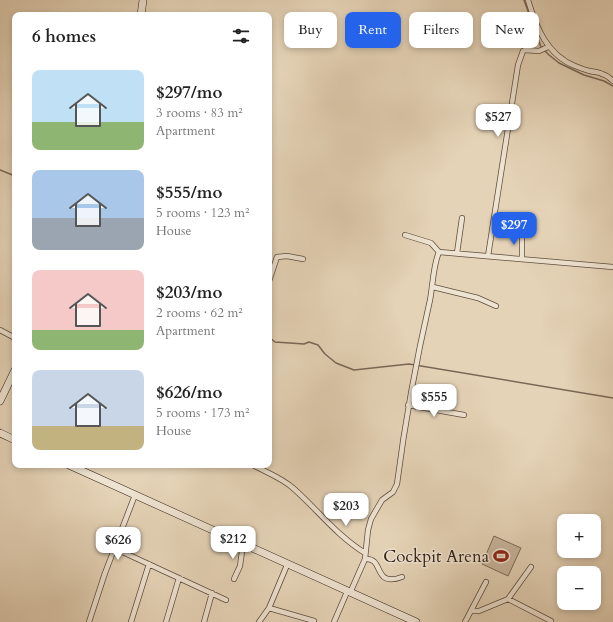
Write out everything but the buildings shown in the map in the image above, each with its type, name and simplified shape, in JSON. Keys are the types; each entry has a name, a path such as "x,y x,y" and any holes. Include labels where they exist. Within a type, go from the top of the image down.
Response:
{"main road":[{"path":"141,12 143,0"},
{"path":"0,401 12,376"},
{"path":"0,433 12,439"},
{"path":"76,468 416,622"}],"street":[{"path":"528,0 541,36 547,47 573,65 589,71 602,73 613,80"},
{"path":"488,256 518,65 523,51 539,51 547,47"},
{"path":"457,253 462,218"},
{"path":"405,235 431,243 439,252 613,268"},
{"path":"522,236 522,259"},
{"path":"334,622 365,559 368,530 371,519 382,500 393,492 397,484 408,405 433,287 434,269 439,252"},
{"path":"272,272 277,257 287,256 303,259"},
{"path":"433,287 478,298 496,306"},
{"path":"0,330 12,336"},
{"path":"408,405 464,414"},
{"path":"258,468 292,487 317,513 352,544 365,553"},
{"path":"89,622 114,548 135,495"},
{"path":"234,579 240,566 243,544"},
{"path":"114,548 226,600"},
{"path":"365,559 372,560 377,563 380,574 385,578 390,580 402,577"},
{"path":"131,622 149,564"},
{"path":"259,622 269,608 287,564"},
{"path":"470,612 479,611 508,598 531,567"},
{"path":"166,622 179,578"},
{"path":"465,622 486,582"},
{"path":"204,622 212,594"},
{"path":"508,598 551,621"},
{"path":"269,608 314,621"}],"shaded area":[{"name":"Cockpit Arena","path":"494,536 521,548 508,576 482,564"}],"waterway":[{"path":"524,0 541,47 549,55 559,63 584,75 604,81 613,86"},
{"path":"0,170 12,175"},
{"path":"272,340 275,342 304,344 309,342 318,345 325,354 336,363 354,370 409,364 613,398"}],"place":[{"name":"Cockpit Arena","path":"501,556"}]}
